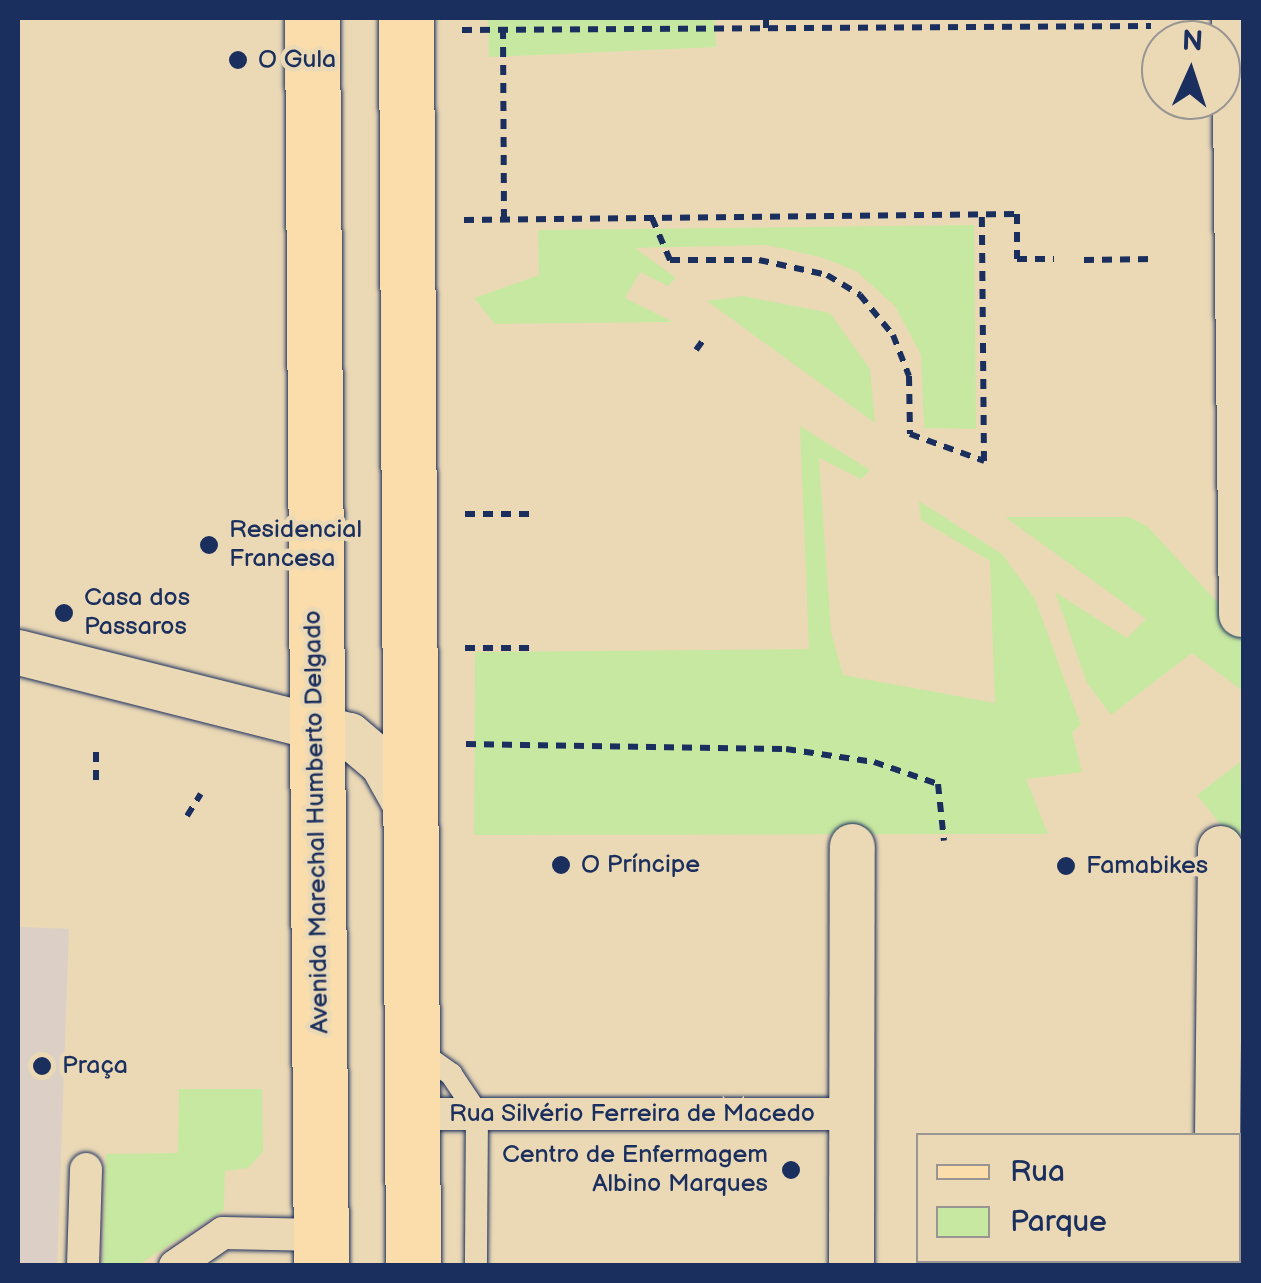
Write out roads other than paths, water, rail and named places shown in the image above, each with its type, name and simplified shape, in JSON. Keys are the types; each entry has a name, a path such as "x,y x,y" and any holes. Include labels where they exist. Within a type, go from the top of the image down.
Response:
{"main road":[{"name":"Avenida Marechal Humberto Delgado","path":"312,18 321,1250"},
{"path":"406,18 413,1266"}],"street":[{"path":"1234,18 1241,614"},
{"path":"18,652 350,735 382,763 410,812"},
{"name":"Rua Silvério Ferreira de Macedo","path":"851,1266 852,846"},
{"path":"1217,1133 1220,848"},
{"name":"Rua Silvério Ferreira de Macedo","path":"413,1114 851,1114"},
{"path":"84,1266 86,1169"},
{"path":"175,1266 223,1233 321,1250"}],"lane":[{"path":"412,1047 451,1074 477,1114 476,1266"}],"place":[{"name":"O Gula","path":"238,60"},
{"name":"Residencial Francesa","path":"209,545"},
{"name":"Casa dos Passaros","path":"64,613"},
{"name":"O Príncipe","path":"561,865"},
{"name":"Famabikes","path":"1066,866"},
{"name":"Praça","path":"42,1066"},
{"name":"Centro de Enfermagem Albino Marques","path":"791,1170"}]}
